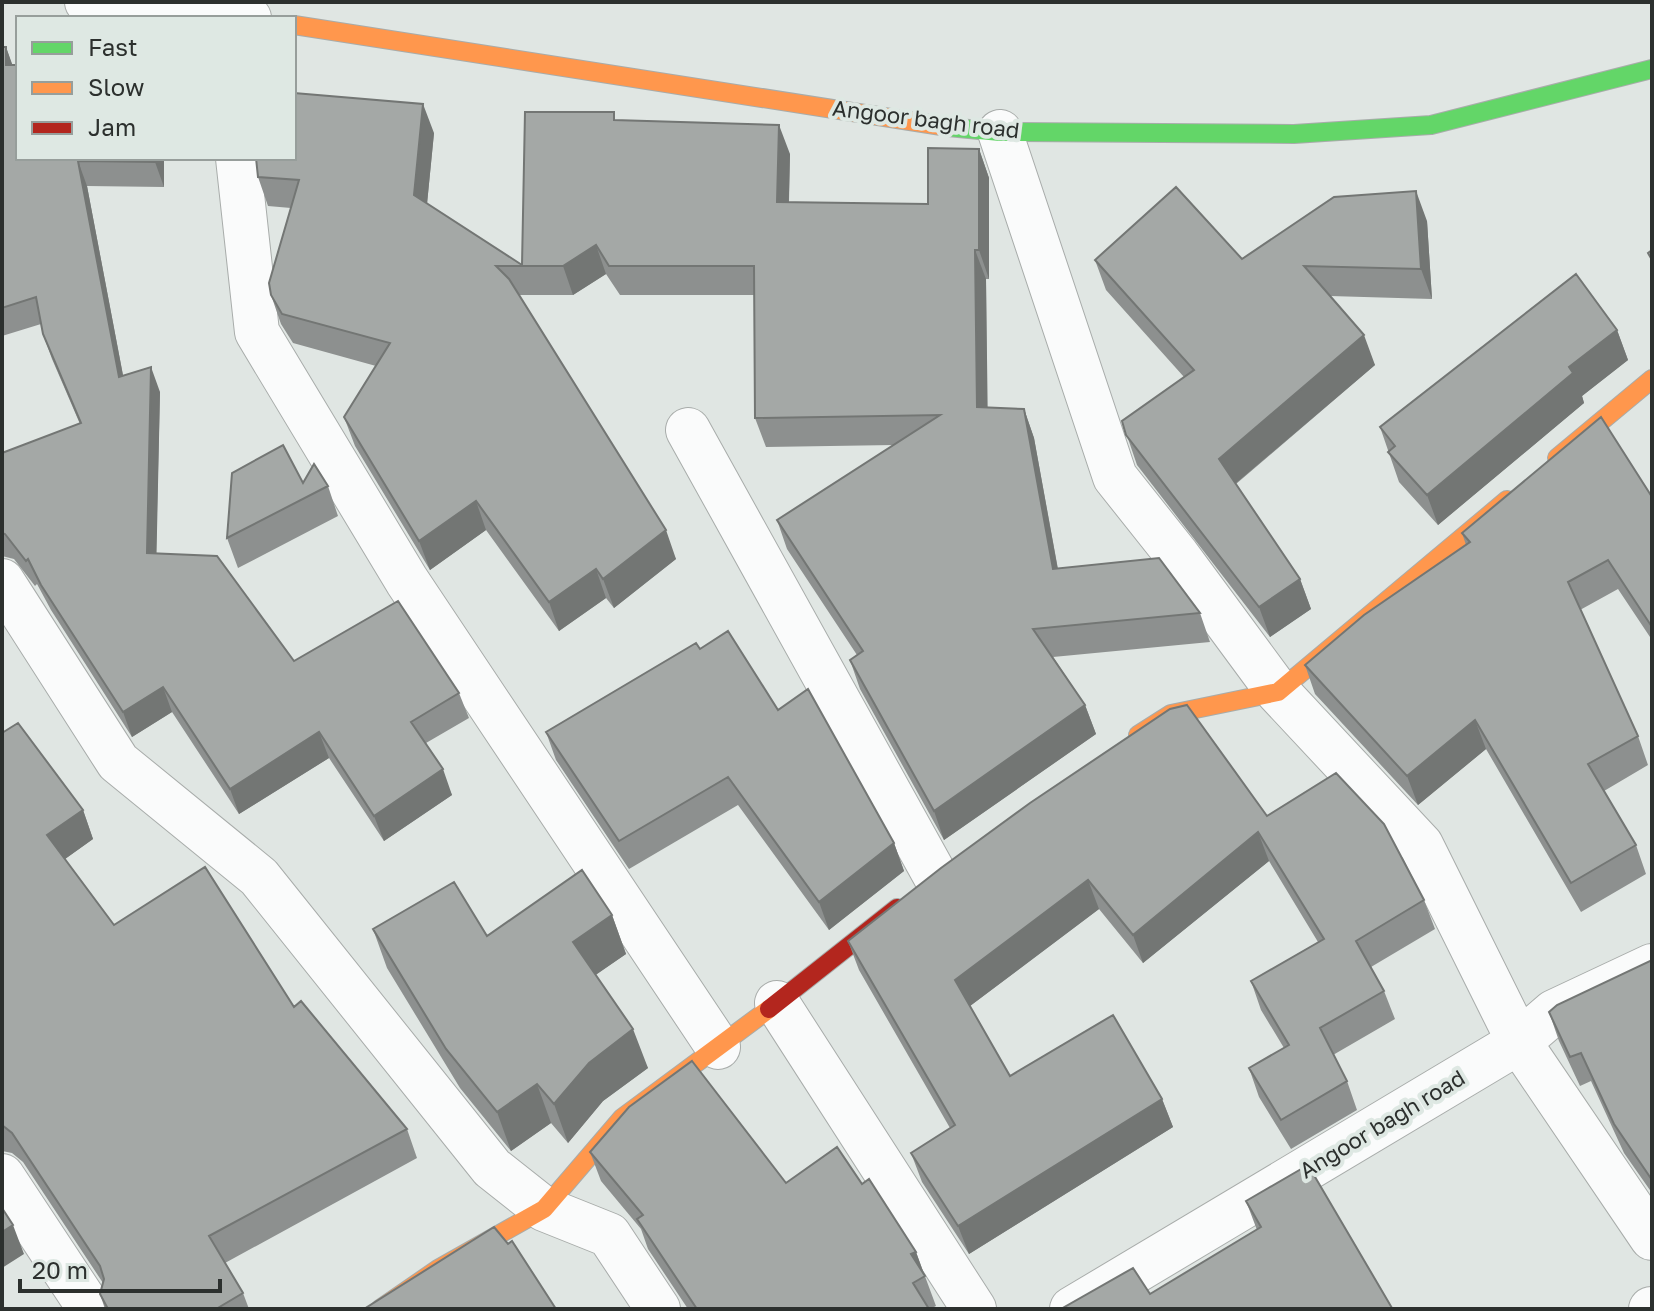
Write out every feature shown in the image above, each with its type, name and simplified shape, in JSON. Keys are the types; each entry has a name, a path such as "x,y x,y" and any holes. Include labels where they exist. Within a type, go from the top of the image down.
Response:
{"street":[{"path":"87,2 221,16"},
{"name":"Angoor bagh road","path":"296,25 949,127 1000,132 1294,134 1431,125 1652,69"},
{"path":"1000,132 1115,477 1278,692 1421,845 1519,1042 1652,1238"},
{"path":"238,160 257,332 407,581 718,1047"},
{"path":"1543,470 1652,379"},
{"path":"380,1309 438,1269 544,1209 622,1118 777,1003 930,882 688,430"},
{"path":"1118,749 1171,714 1278,692 1519,490"},
{"path":"2,581 118,762 259,877 492,1168 544,1209 609,1235 658,1309"},
{"name":"Angoor bagh road","path":"1072,1309 1519,1042 1554,1012 1652,966"},
{"path":"777,1003 974,1309"},
{"path":"2,1176 90,1309"}],"building":[{"path":"2,47 6,47 6,65 16,65 16,160 155,160 78,161 119,377 151,367 147,553 217,556 294,661 398,601 459,693 411,722 443,769 374,816 319,732 230,789 163,687 123,712 41,585 28,559 26,561 2,533 2,453 81,423 43,334 36,297 2,308"},
{"path":"296,93 423,104 414,195 522,265 525,112 614,112 614,120 779,125 777,202 928,204 928,148 979,149 979,250 975,250 977,407 1024,409 1053,569 1159,558 1200,613 1033,629 1085,705 934,811 850,660 863,651 777,520 940,415 755,418 754,266 609,266 596,245 563,266 496,266 509,279 666,530 603,579 596,569 549,602 476,501 419,541 344,417 390,343 282,314 271,295 269,283 299,180 258,177 256,160 296,160"},
{"path":"1176,187 1242,259 1334,197 1416,191 1421,269 1304,266 1364,335 1219,459 1300,579 1259,607 1126,435 1122,421 1194,370 1095,260"},
{"path":"1576,274 1617,330 1569,367 1573,373 1427,495 1388,452 1395,446 1380,427"},
{"path":"1601,417 1652,497 1652,627 1608,560 1568,582 1638,736 1588,764 1636,845 1571,883 1475,720 1407,776 1305,665 1364,615 1470,542 1462,533"},
{"path":"283,445 303,483 314,464 328,486 227,538 232,473"},
{"path":"728,631 778,710 808,689 894,843 819,902 728,777 619,841 546,732 696,643 700,649"},
{"path":"1187,705 1267,816 1336,773 1384,824 1424,900 1356,941 1384,991 1320,1028 1347,1081 1281,1120 1249,1068 1289,1045 1251,981 1324,939 1258,832 1133,935 1088,880 955,980 1010,1076 1113,1015 1162,1099 958,1226 911,1153 955,1125 848,941 1030,803 1170,709"},
{"path":"18,723 83,810 47,835 114,925 205,867 294,1007 301,1001 407,1129 209,1236 243,1293 216,1309 108,1309 100,1294 104,1279 100,1266 12,1133 2,1125 2,733"},
{"path":"582,870 612,915 573,942 633,1029 589,1063 554,1104 537,1084 497,1112 446,1049 373,929 454,882 487,936"},
{"path":"1652,960 1652,1180 1614,1124 1581,1053 1570,1057 1549,1012 1557,1005"},
{"path":"692,1061 786,1183 837,1147 862,1184 869,1179 916,1252 911,1254 925,1276 913,1283 929,1309 697,1309 637,1219 643,1215 590,1152 629,1107"},
{"path":"1308,1165 1391,1309 1061,1309 1133,1268 1150,1294 1261,1227 1246,1201"},
{"path":"2,1208 13,1225 2,1232"},
{"path":"494,1227 508,1244 512,1241 556,1309 364,1309"}],"traffic: fast":[{"path":"948,127 1000,132 1294,134 1431,125 1652,69"}],"traffic: slow":[{"path":"296,25 948,127"},
{"path":"1557,458 1652,379"},
{"path":"1138,735 1171,714 1278,692 1507,500"},
{"path":"380,1309 438,1269 544,1209 622,1118 769,1009"}],"traffic: jam":[{"path":"769,1009 897,908"}]}
